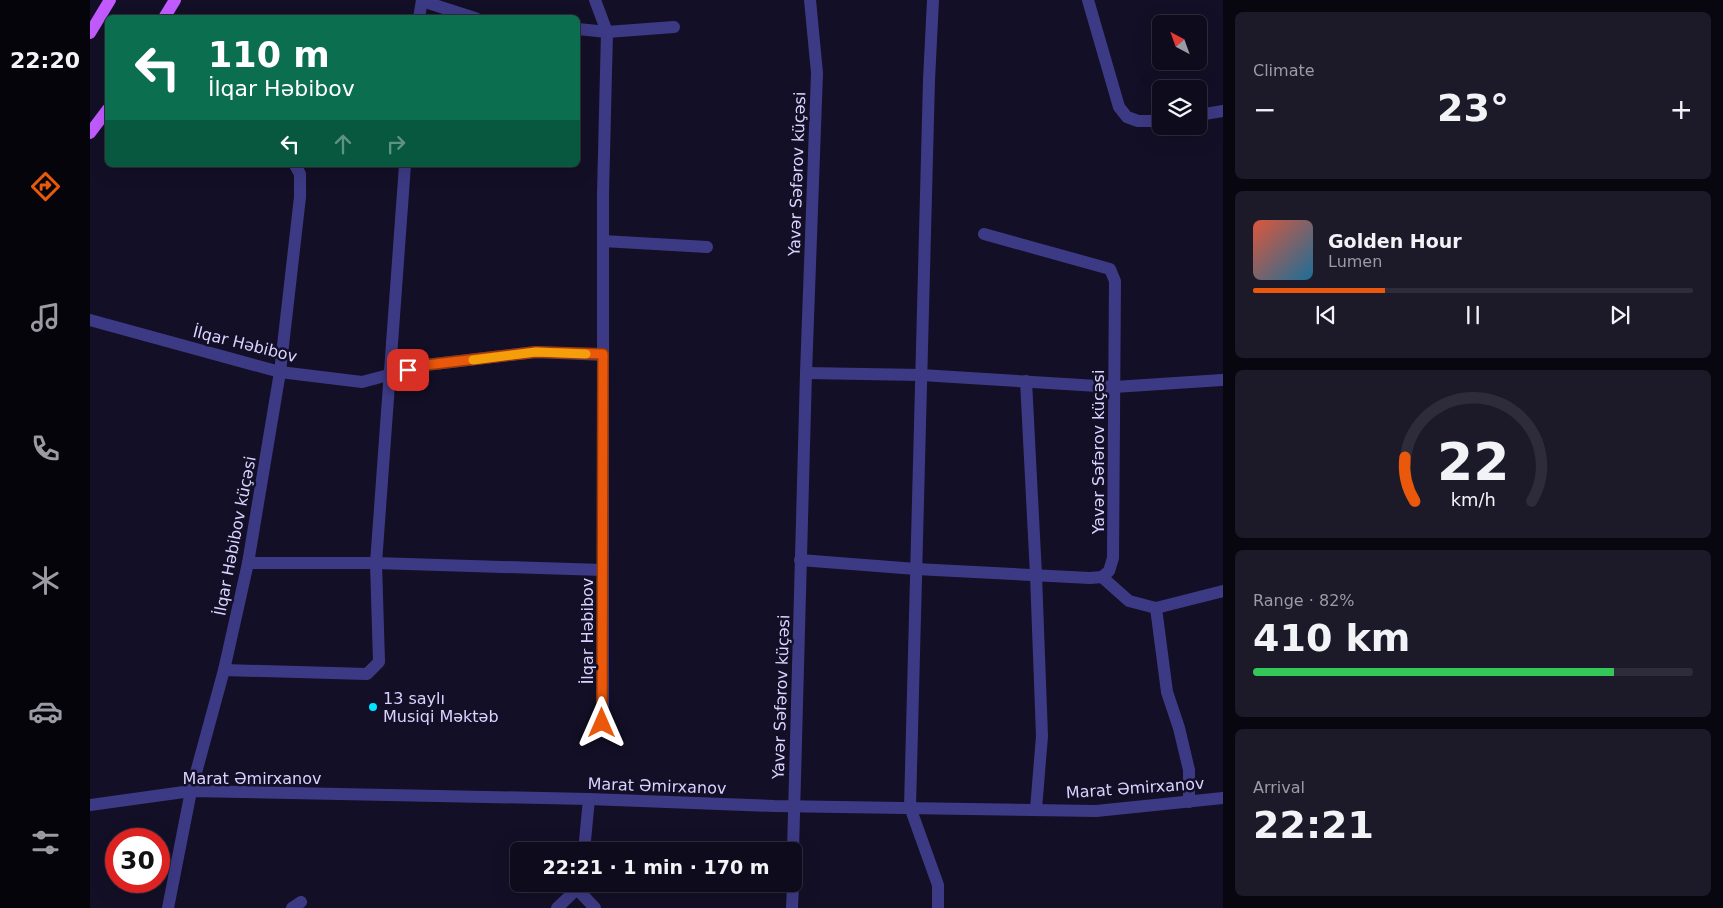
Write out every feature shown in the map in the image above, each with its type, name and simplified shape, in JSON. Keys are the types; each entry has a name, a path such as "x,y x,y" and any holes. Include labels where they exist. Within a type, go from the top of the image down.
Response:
{"main road":[{"path":"92,26 110,0"},
{"path":"166,15 175,0"},
{"path":"90,133 105,113"}],"street":[{"path":"420,15 422,0 466,15"},
{"path":"595,0 607,32"},
{"name":"Yavər Səfərov küçəsi","path":"793,842 800,560 817,73 810,0"},
{"path":"932,0 910,807 938,885 938,908"},
{"path":"1088,0 1119,107 1127,117 1152,121"},
{"path":"580,29 607,32 674,27"},
{"name":"İlqar Həbibov","path":"602,723 603,241 607,32"},
{"path":"1207,114 1223,111"},
{"name":"İlqar Həbibov küçəsi","path":"168,908 191,791 224,670 248,563 280,372 300,197 300,174 296,167"},
{"path":"224,670 367,674 379,662 376,563 405,167"},
{"name":"Yavər Səfərov küçəsi","path":"984,234 1110,269 1115,281 1113,558 1109,571 1102,578"},
{"path":"603,241 707,247"},
{"name":"İlqar Həbibov","path":"90,320 280,372 362,382 426,365 536,352 603,354"},
{"path":"806,373 921,375 1114,386 1222,380"},
{"path":"1026,381 1042,736 1036,809"},
{"path":"800,560 916,569 1102,578 1129,601 1156,608 1223,591"},
{"name":"İlqar Həbibov","path":"248,563 376,563 603,570"},
{"path":"1156,608 1167,692 1179,728 1189,770 1189,802"},
{"name":"Marat Əmirxanov","path":"90,806 191,791 794,806 1096,811 1223,798"},
{"path":"585,842 589,800"},
{"path":"557,908 572,892"},
{"path":"583,892 595,908"},
{"path":"792,892 792,908"}],"slow traffic":[{"path":"473,360 536,352 586,354"}],"place":[{"name":"13 saylı Musiqi Məktəb","path":"373,707"}],"route":[{"path":"408,370 426,365 536,352 603,354 602,723"}]}
